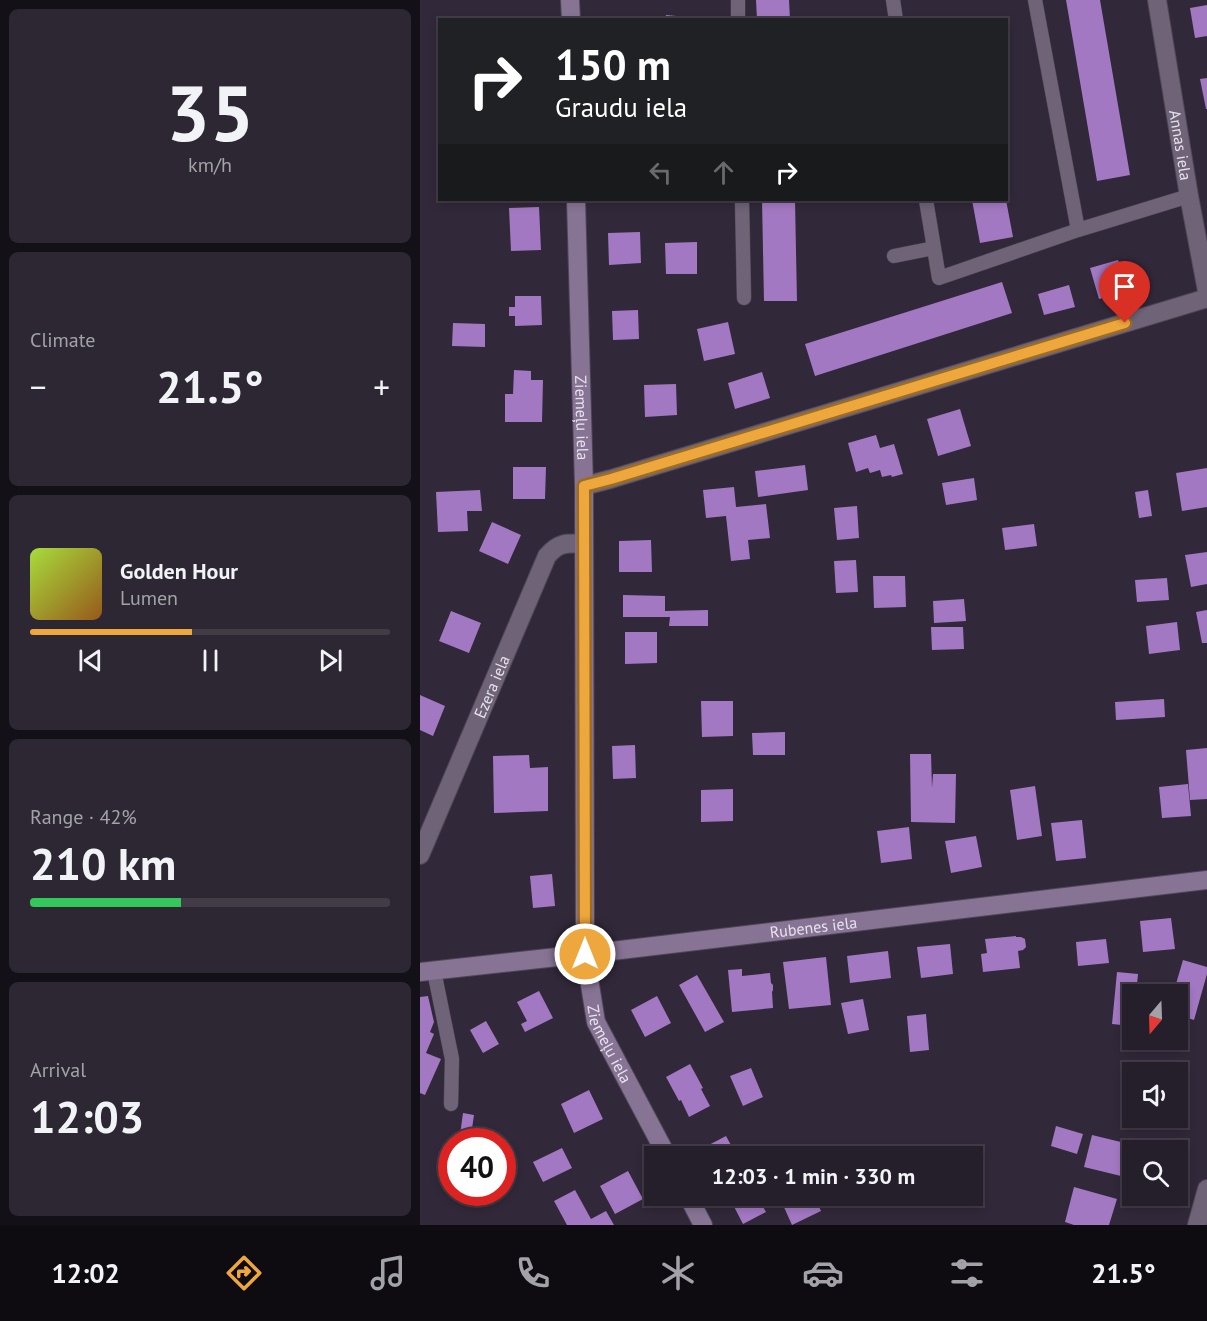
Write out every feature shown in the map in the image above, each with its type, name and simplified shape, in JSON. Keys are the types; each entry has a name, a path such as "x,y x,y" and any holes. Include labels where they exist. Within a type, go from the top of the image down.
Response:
{"street":[{"path":"570,0 571,18"},
{"name":"Annas iela","path":"1157,0 1207,291"},
{"name":"Ziemeļu iela","path":"576,201 584,486 585,954 596,1022 662,1146"},
{"path":"584,486 1207,298"},
{"name":"Ezera iela","path":"420,855 547,556 556,546 568,543 584,544"},
{"name":"Rubenes iela","path":"427,972 1207,880"},
{"path":"1197,1225 1207,1189"},
{"path":"693,1206 703,1225"}],"lane":[{"path":"738,0 738,18"},
{"path":"893,0 896,18"},
{"path":"1035,0 1078,230"},
{"path":"926,201 939,278 1078,230 1189,196"},
{"path":"742,201 744,298"},
{"path":"894,256 934,248"},
{"path":"427,972 452,1059 451,1104"}],"building":[{"path":"756,0 789,0 790,18 757,18"},
{"path":"1066,0 1100,0 1130,175 1097,181"},
{"path":"1207,5 1207,36 1195,38 1190,8"},
{"path":"666,15 697,18 665,18"},
{"path":"1207,78 1207,109 1206,109 1200,79"},
{"path":"762,201 795,201 797,301 764,301"},
{"path":"972,201 1006,201 1013,237 980,243"},
{"path":"539,207 541,250 511,251 509,208"},
{"path":"640,232 641,263 609,265 608,233"},
{"path":"697,242 697,274 666,274 665,243"},
{"path":"1118,260 1128,291 1099,299 1090,268"},
{"path":"1002,282 1012,313 815,376 805,344"},
{"path":"1069,285 1075,307 1044,315 1038,294"},
{"path":"515,296 541,296 542,325 515,326 515,316 509,316 509,307 515,307"},
{"path":"638,310 639,339 613,340 612,311"},
{"path":"728,322 735,354 704,361 697,329"},
{"path":"453,323 485,324 485,347 452,346"},
{"path":"514,370 531,371 531,380 543,380 542,422 505,422 505,394 513,394"},
{"path":"762,372 770,398 735,409 728,383"},
{"path":"676,384 677,415 645,417 644,385"},
{"path":"960,409 971,446 938,456 927,419"},
{"path":"876,435 880,448 894,444 903,474 882,477 880,470 870,473 868,468 856,472 848,443"},
{"path":"805,465 808,490 758,497 755,471"},
{"path":"513,467 546,467 545,499 513,499"},
{"path":"1207,468 1207,507 1182,511 1176,473"},
{"path":"974,478 977,500 946,505 942,483"},
{"path":"734,487 736,507 766,504 770,538 748,540 750,559 731,561 726,516 706,518 703,490"},
{"path":"480,490 482,511 467,511 468,531 438,532 436,492"},
{"path":"1148,490 1152,516 1139,518 1135,492"},
{"path":"857,506 859,538 837,540 834,508"},
{"path":"492,522 521,535 508,564 479,551"},
{"path":"1034,524 1037,546 1005,550 1002,528"},
{"path":"651,540 652,572 619,572 619,541"},
{"path":"1207,552 1207,584 1191,587 1185,555"},
{"path":"856,560 858,592 836,593 834,561"},
{"path":"873,576 905,576 906,607 874,608"},
{"path":"1167,578 1169,600 1137,602 1135,580"},
{"path":"623,595 665,596 665,611 708,610 708,626 669,626 670,617 623,617"},
{"path":"964,599 966,621 934,623 933,601"},
{"path":"1207,610 1207,643 1202,643 1196,612"},
{"path":"451,611 481,623 469,653 439,641"},
{"path":"1177,622 1180,650 1149,654 1146,626"},
{"path":"931,627 963,627 964,649 932,650"},
{"path":"625,632 657,632 657,663 625,664"},
{"path":"420,695 445,706 433,736 420,730"},
{"path":"1164,699 1165,717 1116,720 1115,702"},
{"path":"701,701 733,701 733,736 702,737"},
{"path":"785,732 785,755 753,755 752,733"},
{"path":"635,745 636,778 613,779 612,746"},
{"path":"1207,748 1207,799 1190,800 1186,750"},
{"path":"910,754 931,754 932,788 933,774 956,774 955,823 911,822"},
{"path":"529,755 530,768 548,767 548,811 494,813 493,756"},
{"path":"1188,784 1191,816 1162,818 1159,787"},
{"path":"1035,786 1042,836 1017,840 1010,790"},
{"path":"733,789 733,821 701,822 701,790"},
{"path":"1082,820 1086,858 1056,861 1051,823"},
{"path":"909,827 912,859 881,863 877,831"},
{"path":"976,836 982,867 951,873 945,841"},
{"path":"552,874 555,906 533,908 530,876"},
{"path":"1171,918 1175,949 1143,952 1140,921"},
{"path":"1016,936 1025,939 1026,947 1018,951 1020,968 983,972 981,954 987,953 985,939"},
{"path":"1106,939 1109,963 1078,966 1076,942"},
{"path":"950,944 953,974 921,978 917,947"},
{"path":"888,951 891,978 850,983 847,956"},
{"path":"826,957 831,1005 789,1009 783,962"},
{"path":"1183,960 1207,967 1194,1020 1188,1018 1188,984 1176,984"},
{"path":"742,969 742,976 770,973 773,985 773,1008 732,1012 728,970"},
{"path":"1117,972 1138,974 1137,984 1122,984 1122,1025 1112,1024"},
{"path":"697,975 724,1022 705,1032 679,985"},
{"path":"539,991 553,1018 525,1032 521,1024 527,1021 517,1002"},
{"path":"428,996 434,1022 430,1032 434,1034 426,1053 441,1059 425,1095 420,1093 420,997"},
{"path":"657,996 671,1023 645,1037 631,1010"},
{"path":"863,999 869,1030 848,1034 841,1003"},
{"path":"926,1014 929,1050 910,1052 907,1016"},
{"path":"486,1021 499,1044 483,1053 470,1030"},
{"path":"690,1064 710,1106 689,1117 666,1077"},
{"path":"751,1068 763,1097 743,1106 730,1076"},
{"path":"589,1090 603,1119 574,1133 561,1104"},
{"path":"463,1113 474,1115 472,1128 461,1128"},
{"path":"1056,1126 1083,1134 1077,1154 1051,1146"},
{"path":"1092,1135 1122,1142 1121,1176 1084,1167"},
{"path":"726,1136 732,1146 707,1146"},
{"path":"562,1148 572,1168 543,1182 533,1162"},
{"path":"628,1171 643,1199 615,1214 600,1186"},
{"path":"1074,1187 1117,1199 1109,1225 1074,1225 1065,1222"},
{"path":"575,1190 591,1219 606,1211 614,1225 567,1225 554,1201"},
{"path":"734,1206 763,1206 766,1212 743,1224"},
{"path":"783,1206 819,1206 821,1211 792,1225"}],"route":[{"path":"585,954 584,486 1125,323"}]}
